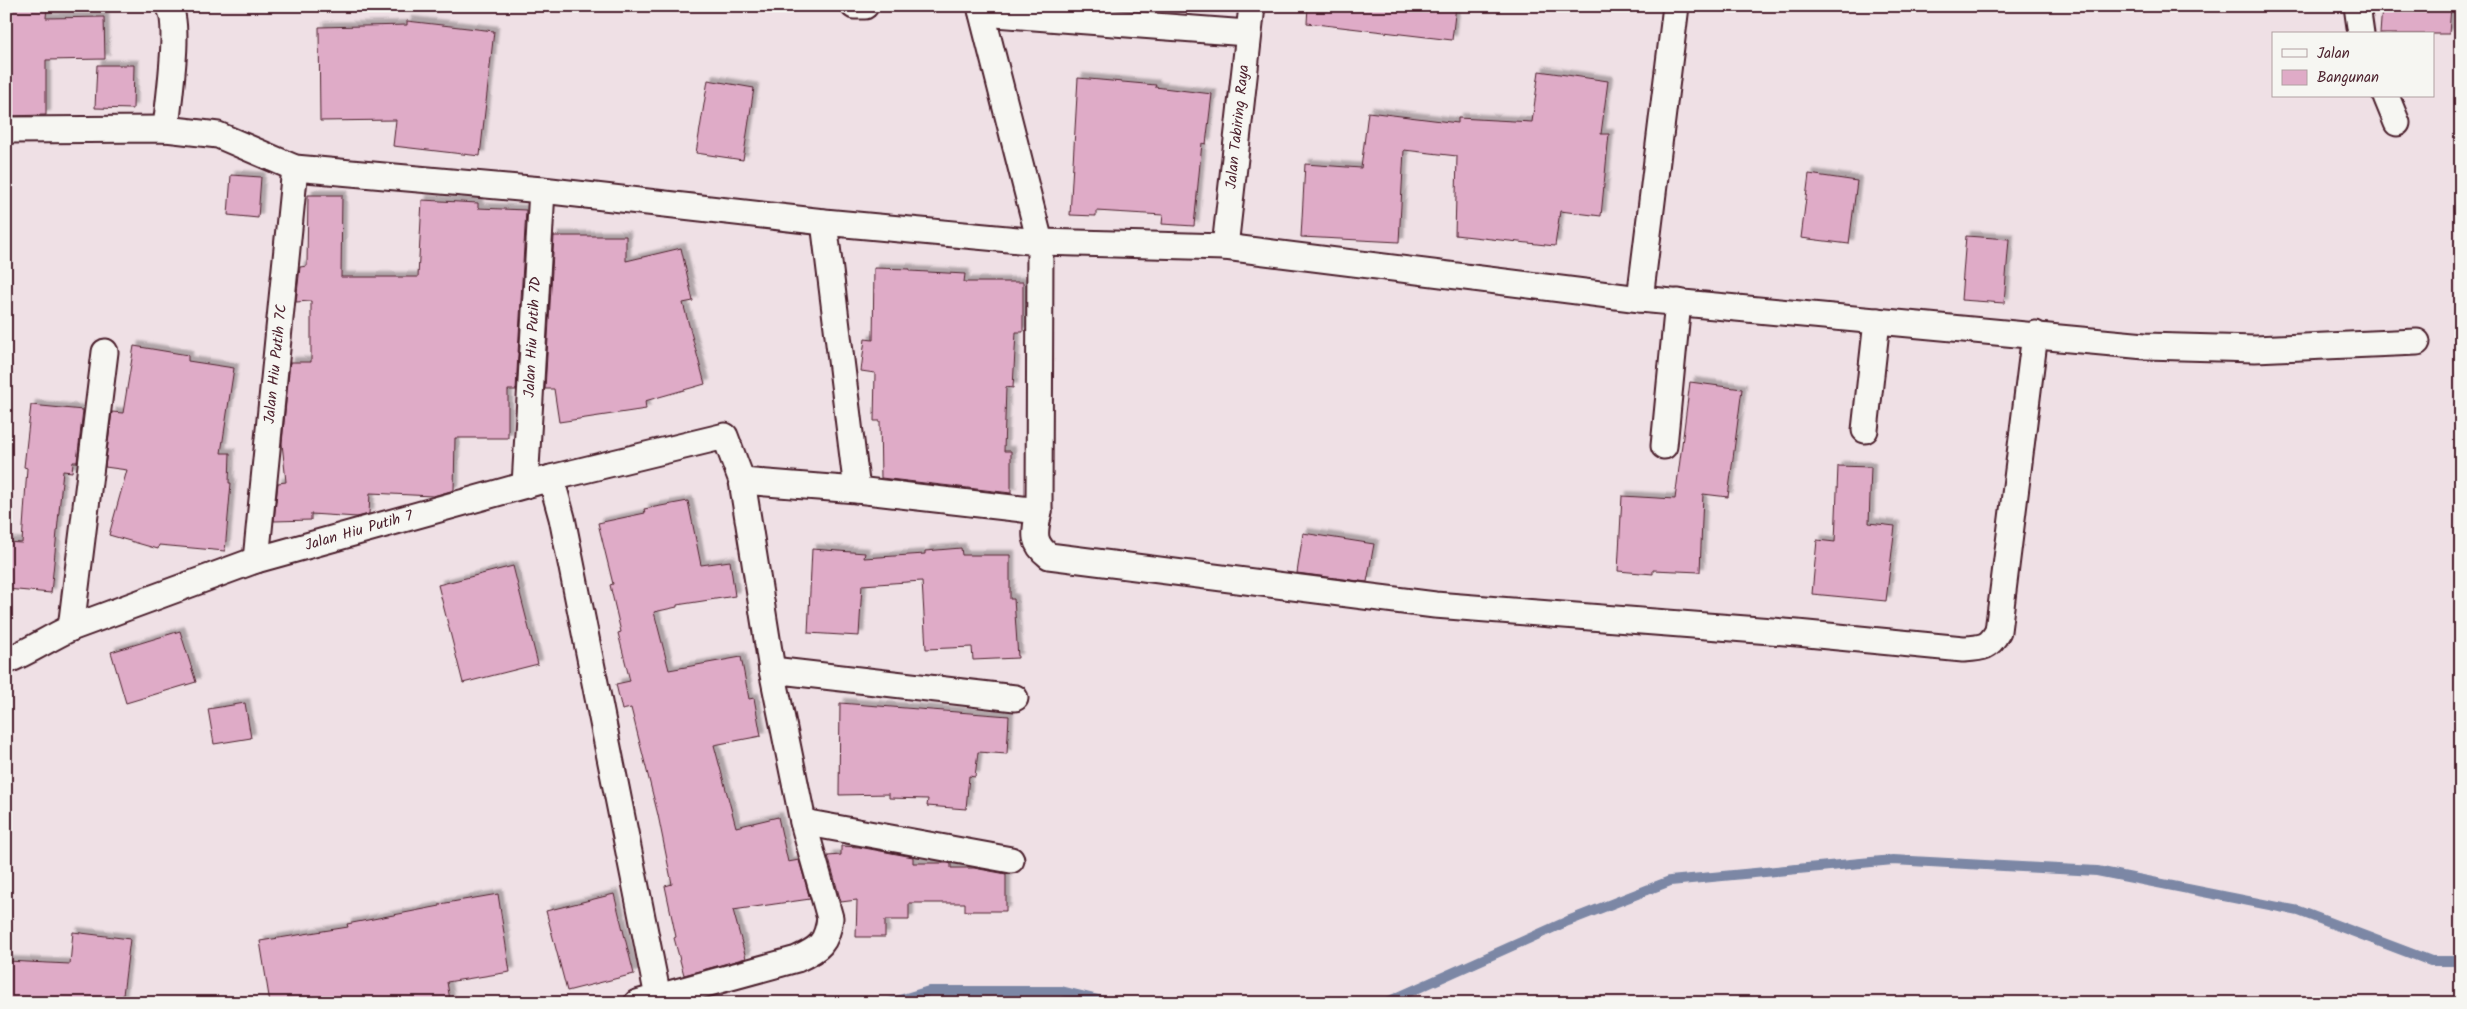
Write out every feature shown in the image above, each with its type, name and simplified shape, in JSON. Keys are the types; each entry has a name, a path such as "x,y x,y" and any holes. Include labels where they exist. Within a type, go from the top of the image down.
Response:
{"street":[{"path":"166,129 174,40 173,13 169,6"},
{"path":"854,6 865,6"},
{"name":"Jalan Tabiring Raya","path":"1225,247 1252,6"},
{"path":"1640,299 1676,6"},
{"path":"2357,6 2362,32"},
{"path":"1248,33 981,10 1040,242 1039,511 1034,534 1039,548 1049,556 1435,605 1797,632 1963,649 1982,648 1992,642 1998,631 2035,334"},
{"path":"2387,98 2397,123"},
{"path":"6,130 166,129 218,135 295,168 542,190 824,222 1040,242 1225,247 1640,299 2035,334 2145,346 2255,349 2417,342"},
{"name":"Jalan Hiu Putih 7C","path":"256,560 295,168"},
{"name":"Jalan Hiu Putih 7D","path":"525,485 542,190"},
{"path":"824,222 857,490"},
{"path":"1664,446 1678,302"},
{"path":"1865,430 1877,321"},
{"path":"71,628 105,352"},
{"name":"Jalan Hiu Putih 7","path":"6,661 24,654 49,638 71,628 256,560 551,478 725,436 742,481"},
{"path":"551,478 562,518 648,1000 797,959 817,950 828,931 830,918 803,822 772,670 742,481 857,490 1039,511"},
{"path":"772,670 1015,698"},
{"path":"803,822 1011,860"}],"building":[{"path":"6,6 47,6 46,18 104,17 105,59 46,60 46,115 6,116"},
{"path":"1308,6 1456,6 1452,40 1307,23"},
{"path":"2382,6 2451,6 2449,34 2434,34 2434,32 2380,32"},
{"path":"407,21 494,31 480,156 393,146 396,120 320,121 319,27 407,25"},
{"path":"97,65 134,65 133,109 95,108"},
{"path":"1539,71 1608,81 1601,134 1609,134 1601,216 1560,211 1555,246 1455,235 1457,156 1404,150 1399,242 1301,237 1305,164 1361,168 1368,112 1458,123 1458,118 1532,122"},
{"path":"1078,78 1156,85 1155,87 1212,94 1206,144 1202,143 1194,226 1162,224 1163,215 1096,211 1096,216 1070,215"},
{"path":"708,80 754,88 743,160 696,153"},
{"path":"1809,174 1857,181 1849,244 1801,238"},
{"path":"231,175 261,177 258,218 228,215"},
{"path":"308,195 342,195 341,277 418,277 422,200 478,203 478,208 526,210 516,390 508,390 508,438 455,438 454,490 433,496 370,493 369,514 357,517 311,514 311,520 274,521 278,483 286,482 282,443 290,362 311,362 311,301 296,302 300,267 307,266"},
{"path":"554,236 626,236 626,261 681,248 693,301 683,303 705,384 645,401 646,409 559,422 554,389 545,389"},
{"path":"1966,236 2009,239 2004,303 1961,300"},
{"path":"874,268 965,274 964,282 1023,282 1023,332 1016,332 1013,388 1006,387 1004,451 1011,451 1011,493 881,478 880,421 874,421 875,373 861,371 865,339 873,340"},
{"path":"134,346 188,355 188,361 234,368 221,453 230,453 229,483 231,483 225,551 159,545 158,549 109,535 127,470 105,467 112,412 123,413"},
{"path":"1690,382 1742,389 1728,497 1703,494 1700,572 1653,570 1653,574 1618,571 1622,496 1675,499"},
{"path":"31,405 83,410 77,462 73,462 72,472 63,471 51,593 6,589 6,542 22,543 27,468 24,467"},
{"path":"1838,466 1871,467 1869,523 1895,526 1886,601 1812,594 1817,540 1835,542"},
{"path":"688,501 701,565 730,561 735,596 677,605 677,607 654,612 669,670 741,657 749,699 754,698 761,736 714,745 736,827 778,817 788,862 799,860 810,899 733,910 746,958 684,975 674,938 676,937 665,886 672,884 658,815 631,708 622,710 616,684 630,681 618,633 621,632 610,585 613,584 598,523 645,513 644,509"},
{"path":"1303,533 1374,544 1367,582 1297,573"},
{"path":"961,548 962,555 1010,555 1010,599 1014,599 1018,658 973,660 972,647 926,649 922,581 862,585 859,636 808,633 812,549 865,553 864,558 925,554 925,551"},
{"path":"513,566 538,664 463,683 438,585"},
{"path":"180,631 196,682 126,703 111,652"},
{"path":"245,703 251,738 214,744 208,709"},
{"path":"840,703 1009,716 1007,754 978,752 975,777 969,776 966,809 927,806 928,799 889,798 889,794 839,795"},
{"path":"841,846 859,847 913,857 913,863 948,863 951,864 951,868 974,868 1006,874 1006,911 965,911 965,903 909,903 909,920 885,920 885,937 856,937 857,900 841,902 828,856 841,855"},
{"path":"498,894 510,972 447,982 450,1000 433,1003 270,1003 260,941 348,927 347,924"},
{"path":"614,894 634,974 567,991 546,911"},
{"path":"73,932 130,939 122,1003 6,1003 6,961 70,964"}],"waterway":[{"path":"1385,1003 1568,921 1670,881 1893,860 2097,871 2299,911 2431,961 2461,961"},
{"path":"890,1003 929,991 1061,991 1111,1003"}]}
